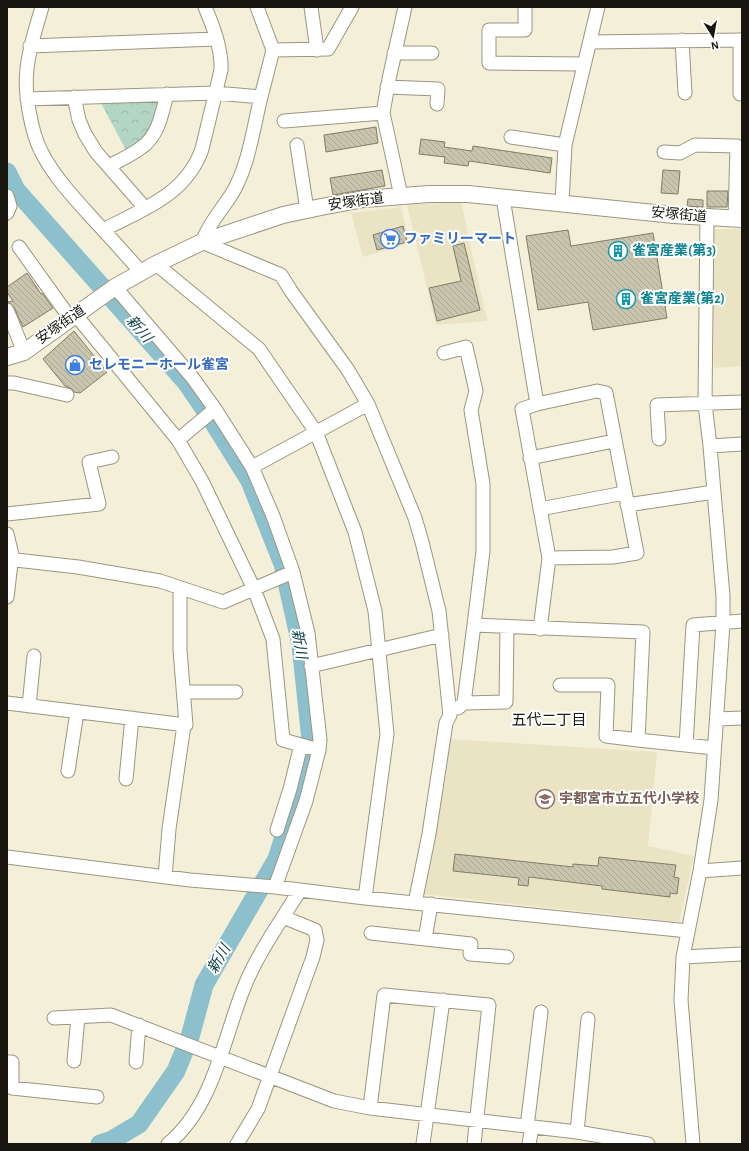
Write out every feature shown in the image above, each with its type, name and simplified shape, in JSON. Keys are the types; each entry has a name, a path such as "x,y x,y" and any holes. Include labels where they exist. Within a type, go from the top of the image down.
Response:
{"main road":[{"name":"安塚街道","path":"7,356 24,352 72,316 110,291 156,264 202,242 283,215 364,199 429,194 468,194 674,215 738,219"}],"street":[{"path":"42,7 30,46 26,71 28,99 41,151 71,195 141,272"},
{"path":"103,230 172,192 183,183 198,160 221,70 216,39 205,7"},
{"path":"257,7 272,50 245,164 232,193 207,229 202,242 281,275 291,292 348,370 368,404 415,518 439,611 450,715"},
{"path":"311,7 317,50"},
{"path":"272,50 328,49 352,7"},
{"path":"401,196 384,113 387,87 405,7"},
{"path":"525,7 525,30 489,30 489,63 583,64"},
{"path":"562,203 565,145 583,64 598,7"},
{"path":"30,46 216,39"},
{"path":"682,40 685,93"},
{"path":"590,42 741,40 740,94"},
{"path":"394,53 432,53"},
{"path":"387,87 438,89 438,104"},
{"path":"28,99 215,92 261,97"},
{"path":"109,166 144,147 153,136 160,122 167,94"},
{"path":"74,97 78,120 96,152 145,208"},
{"path":"284,122 384,113"},
{"path":"511,137 565,145"},
{"path":"297,145 307,210"},
{"path":"664,152 680,153 695,145 737,146 738,219"},
{"path":"7,196 10,206 7,213"},
{"path":"503,198 537,404"},
{"path":"693,1144 681,1000 683,957 700,871 711,800 723,623 723,596 705,404 707,218"},
{"path":"19,247 72,316 178,440 202,480 254,589 273,639 283,740 310,747"},
{"path":"156,264 259,349 316,432 358,542 375,611 387,734 364,898"},
{"path":"110,291 192,377 211,413 252,467 273,516 287,574 308,633 320,740 310,747 290,789 277,830"},
{"path":"7,310 24,352"},
{"path":"444,352 466,347 476,391 471,410 482,484 483,551 464,703"},
{"path":"7,383 67,395"},
{"path":"540,629 549,558 522,409 537,404 597,391 606,393 636,553 613,557 549,558"},
{"path":"659,439 657,405 742,402"},
{"path":"252,467 368,404"},
{"path":"178,440 211,413"},
{"path":"530,458 614,441"},
{"path":"710,446 742,444"},
{"path":"7,514 99,504 89,462 112,457"},
{"path":"540,509 626,499 714,492"},
{"path":"7,534 12,555 9,559 7,597"},
{"path":"9,559 118,573 160,582 223,602 287,574"},
{"path":"165,877 169,829 184,725 186,725 180,650 180,588"},
{"path":"686,745 693,625 742,621"},
{"path":"474,626 643,632 638,740"},
{"path":"415,903 430,834 446,723 450,715 464,703 506,702 507,627"},
{"path":"311,666 442,635"},
{"path":"29,706 34,656"},
{"path":"560,685 608,685 606,736 714,748"},
{"path":"184,692 236,692"},
{"path":"7,703 184,725"},
{"path":"68,771 77,712"},
{"path":"126,779 132,718"},
{"path":"717,719 742,718"},
{"path":"270,887 306,801 310,747"},
{"path":"7,856 165,877 688,931"},
{"path":"700,871 742,868"},
{"path":"168,1144 176,1137 197,1110 209,1086 251,972 300,890"},
{"path":"426,939 431,904"},
{"path":"237,1144 258,1109 313,957 317,940 316,930 283,918"},
{"path":"371,933 471,944 470,954 507,957"},
{"path":"683,957 742,954"},
{"path":"370,1108 384,995 489,1005 474,1144"},
{"path":"423,1144 443,1000"},
{"path":"530,1144 529,1127 541,1012"},
{"path":"54,1018 111,1015 334,1101 370,1108 577,1132 648,1144"},
{"path":"74,1062 78,1017"},
{"path":"577,1132 588,1019"},
{"path":"136,1062 139,1025"},
{"path":"7,1062 12,1062 12,1088 97,1097"}],"shaded area":[{"path":"461,202 487,321 436,325 407,205"},
{"path":"401,207 410,243 363,257 351,213"},
{"path":"712,229 742,229 742,366 714,368"},
{"name":"宇都宮市立五代小学校","path":"449,739 657,752 648,846 694,856 679,922 422,894"}],"green space":[{"path":"156,99 159,107 150,128 127,152 101,103"}],"building":[{"path":"376,127 378,143 326,152 324,135"},
{"path":"421,139 445,142 444,147 472,151 473,146 552,158 550,173 469,161 468,166 444,163 445,157 419,154"},
{"path":"382,170 385,186 333,195 330,178"},
{"path":"663,170 680,171 678,194 661,193"},
{"path":"707,191 728,191 727,207 707,207"},
{"path":"688,199 703,200 703,207 687,206"},
{"name":"ファミリーマート","path":"403,226 407,242 377,250 373,235"},
{"path":"568,230 571,246 653,233 667,318 593,330 588,302 538,310 526,236"},
{"path":"464,243 480,310 437,321 429,288 461,281 453,246"},
{"path":"27,273 41,294 42,293 53,308 23,327 14,307 8,302 13,301 7,292 7,287"},
{"name":"セレモニーホール雀宮","path":"74,331 107,372 80,393 74,392 72,389 65,386 43,359"},
{"path":"455,854 573,867 573,864 598,866 599,857 676,865 674,877 679,878 677,894 670,893 670,897 602,889 602,886 529,877 528,886 518,885 519,878 453,871"}],"waterway":[{"name":"新川","path":"7,172 16,190 186,382 212,420 250,481 283,564 301,645 311,740 304,774 277,859 204,985 190,1037 176,1071 139,1124 112,1140 100,1144"}],"place":[{"name":"ファミリーマート","path":"390,239"},
{"name":"雀宮産業(第3)","path":"618,251"},
{"name":"雀宮産業(第2)","path":"626,299"},
{"name":"セレモニーホール雀宮","path":"75,365"},
{"name":"宇都宮市立五代小学校","path":"545,799"}],"district":[{"name":"五代二丁目","path":"549,720"}]}
